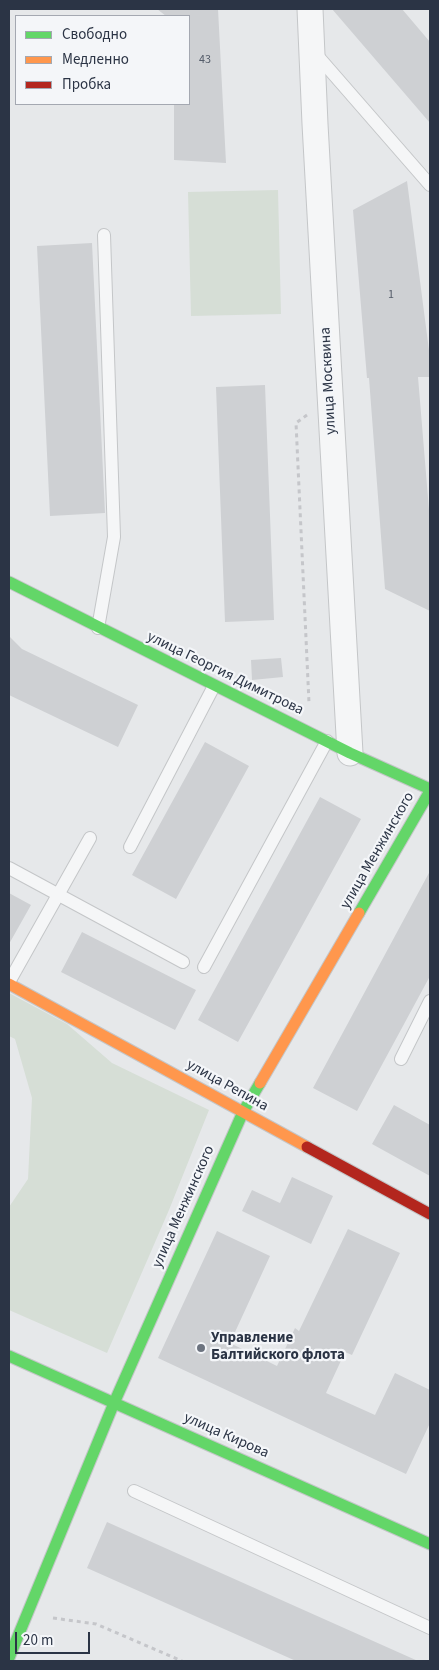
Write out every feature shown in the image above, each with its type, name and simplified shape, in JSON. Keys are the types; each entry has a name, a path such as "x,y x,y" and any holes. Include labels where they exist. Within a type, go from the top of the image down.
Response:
{"street":[{"name":"улица Москвина","path":"310,9 350,753"},
{"name":"улица Георгия Димитрова","path":"9,582 214,686 430,790"},
{"name":"улица Менжинского","path":"9,1658 114,1403 243,1112 430,790"},
{"name":"улица Репина","path":"9,983 430,1214"},
{"name":"улица Кирова","path":"9,1356 430,1544"}],"lane":[{"path":"311,49 430,184"},
{"path":"98,628 114,537 104,235"},
{"path":"130,846 214,686"},
{"path":"204,967 327,741"},
{"path":"9,983 90,838"},
{"path":"9,868 183,962"},
{"path":"401,1059 430,1001"},
{"path":"134,1491 430,1628"}],"path":[{"path":"26,1615 96,1624 182,1661"}],"shaded area":[{"path":"278,190 281,314 191,316 188,192"},
{"path":"9,993 67,1024 112,1063 209,1110 169,1210 107,1353 9,1310 9,1207 28,1179 32,1098 15,1039 9,1036"}],"building":[{"path":"157,9 218,9 226,163 174,160 174,105 190,105 190,15 165,15"},
{"path":"332,9 402,9 430,42 430,123"},
{"path":"407,181 430,358 430,377 418,377 430,522 430,611 385,589 369,378 367,378 353,210"},
{"path":"92,243 105,513 50,516 37,246"},
{"path":"265,385 274,620 225,622 216,387"},
{"path":"9,636 22,649 138,705 118,747 9,695"},
{"path":"281,658 283,677 252,680 251,660"},
{"path":"205,742 249,766 176,899 132,875"},
{"path":"320,797 361,819 238,1042 198,1020"},
{"path":"430,871 430,976 357,1111 313,1088"},
{"path":"9,893 31,905 9,944"},
{"path":"82,932 196,990 175,1030 61,972"},
{"path":"394,1105 430,1125 430,1176 372,1144"},
{"path":"292,1177 333,1196 311,1244 242,1211 252,1190 280,1203"},
{"name":"Управление Балтийского флота","path":"348,1229 400,1253 352,1355 345,1352 326,1393 375,1415 395,1373 430,1390 430,1423 406,1474 158,1358 217,1231 270,1256 230,1343 277,1366 295,1328 299,1331"},
{"path":"107,1522 418,1661 296,1661 87,1568"}],"traffic: fast":[{"path":"9,582 350,753 430,789"},
{"path":"359,913 430,791"},
{"path":"9,1658 114,1403 243,1112 260,1083"},
{"path":"9,1356 430,1544"}],"traffic: slow":[{"path":"260,1083 359,913"},
{"path":"9,984 307,1147"}],"traffic: jam":[{"path":"307,1147 430,1214"}],"place":[{"name":"Управление Балтийского флота","path":"201,1348"}]}
